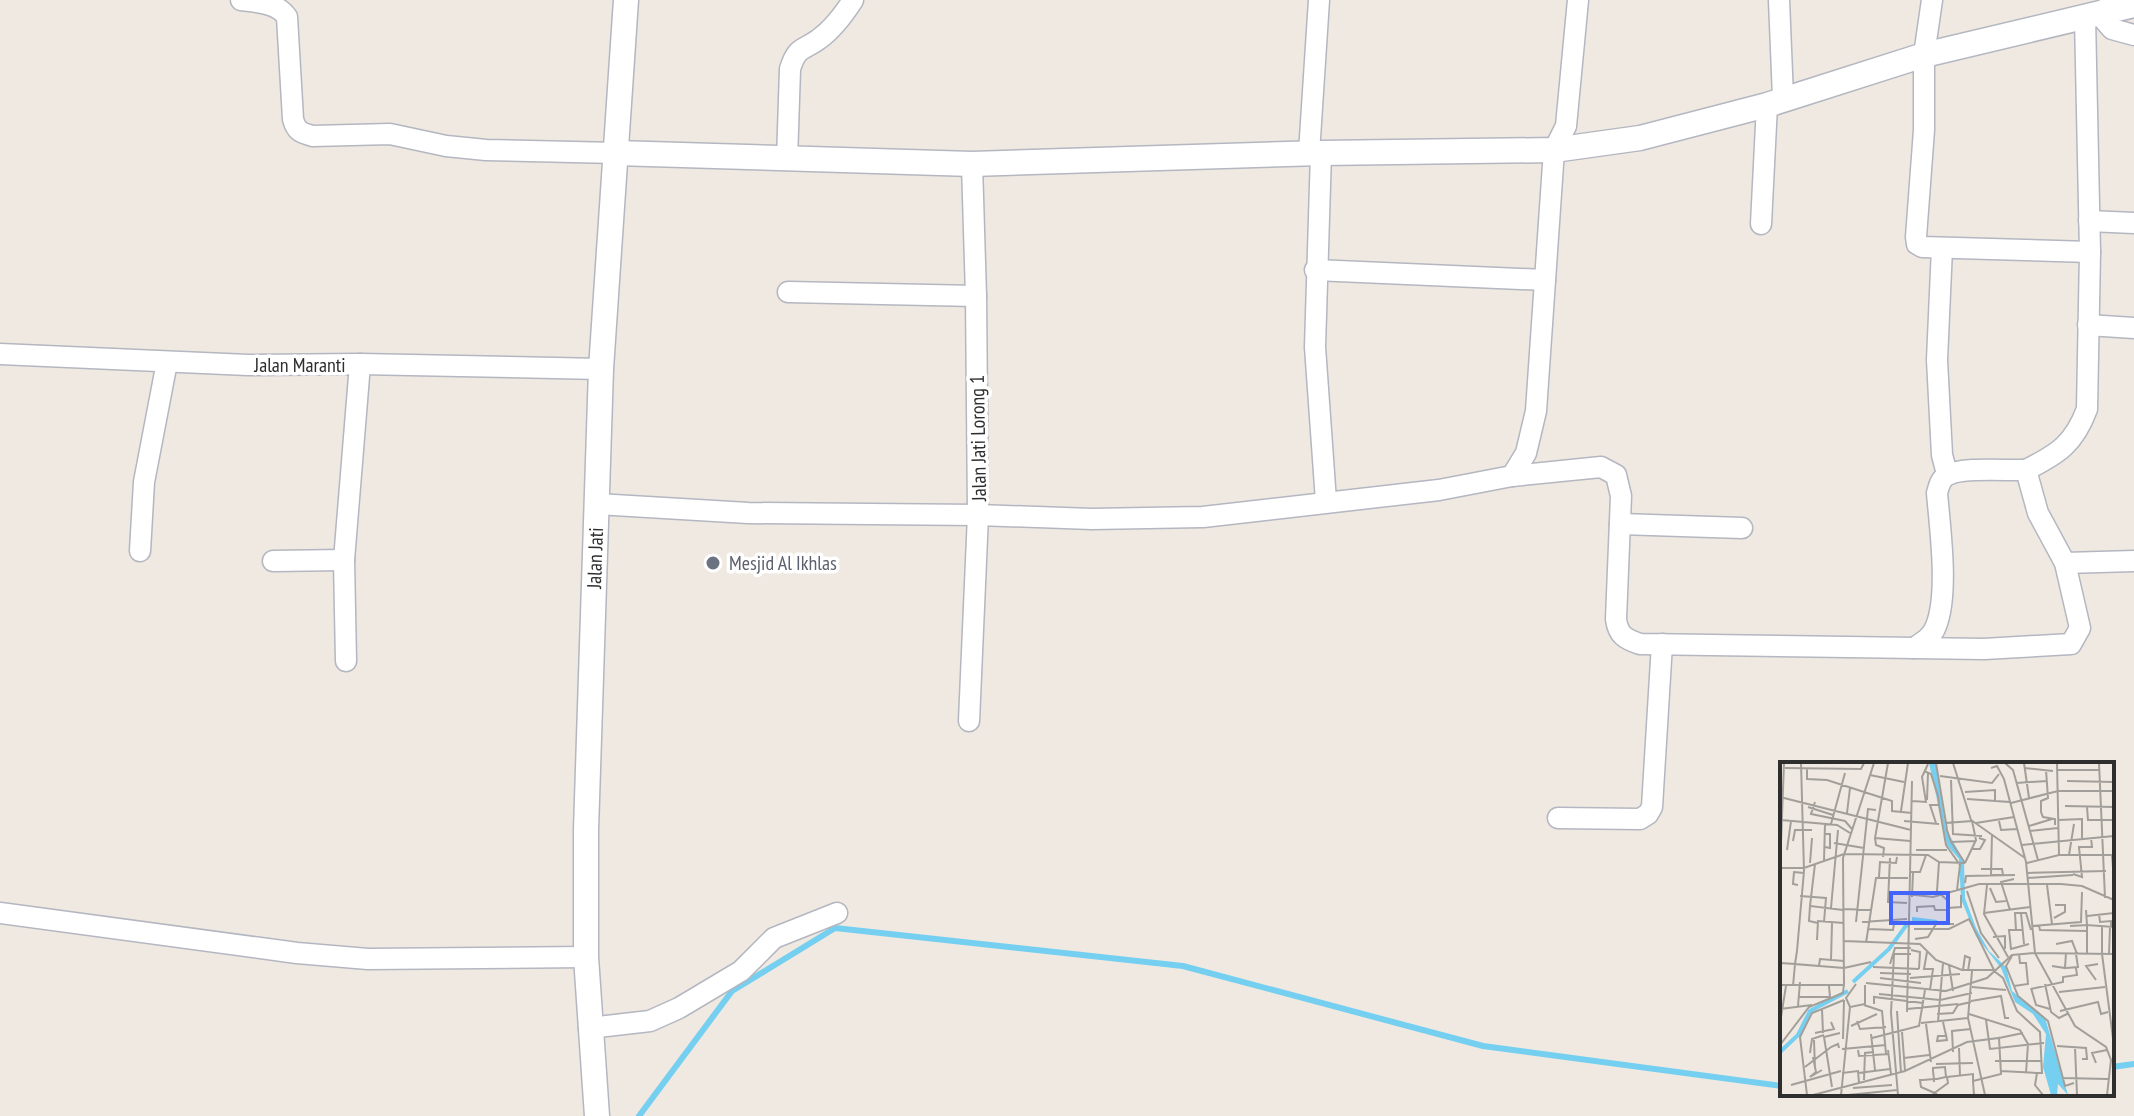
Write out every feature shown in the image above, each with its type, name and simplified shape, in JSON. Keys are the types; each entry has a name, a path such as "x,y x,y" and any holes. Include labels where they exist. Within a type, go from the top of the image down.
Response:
{"street":[{"path":"241,0 277,7 287,17 293,119 295,128 313,136 390,134 446,146 486,150 972,164 1315,153 1554,150 1640,138 1775,102 1924,55 2100,10 2134,5"},
{"name":"Jalan Jati","path":"597,1116 586,957 586,830 601,369 626,0"},
{"path":"787,160 790,69 794,55 829,30 853,0"},
{"path":"1319,0 1315,347 1326,501"},
{"path":"1512,476 1526,453 1536,411 1554,150 1566,126 1578,0"},
{"path":"1761,224 1775,102 1779,0"},
{"path":"1932,0 1924,55 1924,130 1917,244 1942,248 2090,252"},
{"path":"2100,10 2112,29 2134,35"},
{"path":"1914,648 1936,628 1940,608 1939,483 1947,474 2026,470 2063,448 2079,431 2087,409 2089,221 2100,10"},
{"name":"Jalan Jati Lorong 1","path":"597,504 748,513 978,515 972,164"},
{"path":"2089,221 2134,223"},
{"path":"1942,248 1937,360 1942,455 1947,474"},
{"path":"1315,270 1545,280"},
{"path":"788,292 976,296"},
{"path":"2088,325 2134,328"},
{"name":"Jalan Maranti","path":"0,354 248,365 601,369"},
{"path":"140,551 144,482 167,362"},
{"path":"346,661 344,560 360,364"},
{"path":"969,721 978,515 1092,519 1203,517 1439,490 1512,476 1601,467 1616,475 1621,496 1617,629 1640,644 1984,649 2071,644 2080,628 2065,563 2038,513 2026,470"},
{"path":"1620,524 1742,528"},
{"path":"273,561 344,560"},
{"path":"2065,563 2134,561"},
{"path":"1558,818 1640,819 1648,814 1652,807 1662,644"},
{"path":"0,913 297,953 368,959 586,957"},
{"path":"589,1028 650,1021 679,1008 741,971 774,938 837,913"}],"waterway":[{"path":"639,1116 732,991 835,928 1183,966 1483,1046 1780,1086"},
{"path":"2114,1067 2134,1064"}],"place":[{"name":"Mesjid Al Ikhlas","path":"713,563"}]}
